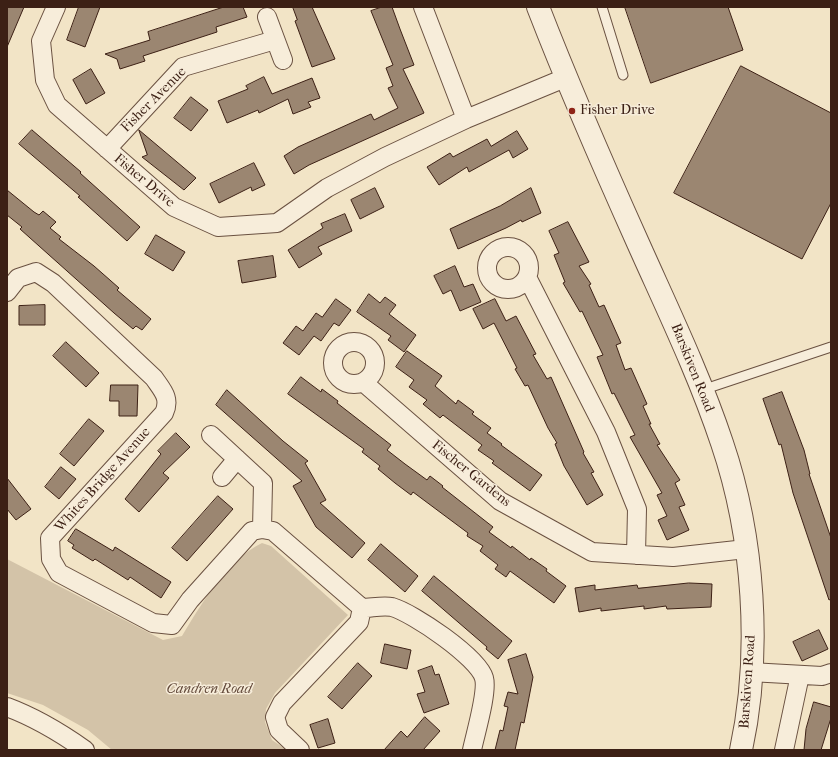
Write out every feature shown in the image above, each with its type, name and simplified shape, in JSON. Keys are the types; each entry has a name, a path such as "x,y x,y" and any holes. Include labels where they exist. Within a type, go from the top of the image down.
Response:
{"street":[{"name":"Fisher Drive","path":"56,7 41,41 45,80 57,104 106,149 174,207 218,227 277,223 327,188 385,157 466,119 565,78"},
{"path":"423,7 466,119"},
{"name":"Barskiven Road","path":"538,7 565,78 702,390 726,457 739,503 752,602 750,672 746,726 741,750"},
{"path":"267,17 283,60"},
{"name":"Fisher Avenue","path":"106,149 183,67 275,40"},
{"name":"Whites Bridge Avenue","path":"7,292 18,278 36,272 53,283 154,378 166,395 168,405 164,413 50,538 51,559 59,573 153,623 172,625 190,600 252,531 262,529"},
{"path":"527,277 606,432 637,509 636,555"},
{"name":"Fischer Gardens","path":"363,382 500,501 592,552 673,557 746,549"},
{"path":"210,435 262,483 262,529 273,531 362,608 390,606 414,616 473,661 484,679 483,703 472,750"},
{"path":"222,477 237,460"},
{"path":"300,750 279,730 275,717 282,704 359,622 362,608"},
{"path":"750,672 822,676 831,674"},
{"path":"784,750 800,675"},
{"path":"7,707 33,719 71,740 85,750"}],"lane":[{"path":"602,7 623,75"},
{"path":"702,390 831,347"}],"green space":[{"name":"Candren Road","path":"262,543 271,546 348,615 275,693 266,709 265,722 272,740 287,750 112,750 88,730 43,705 7,693 7,559 163,640 182,636 216,584 227,571 249,551"}],"building":[{"path":"7,7 24,7 7,47"},
{"path":"79,7 100,7 85,47 67,40"},
{"path":"224,7 243,7 247,17 216,27 217,32 143,56 145,61 120,69 117,59 105,54 150,40 148,32"},
{"path":"293,7 312,7 335,59 312,67 295,21 297,20"},
{"path":"382,7 392,7 414,65 403,69 424,113 309,165 294,174 284,156 298,147 371,114 374,120 398,108 388,88 393,86 386,68 393,65 371,11"},
{"path":"625,7 728,7 743,50 651,83"},
{"path":"741,66 831,113 831,203 802,259 674,193"},
{"path":"91,69 105,93 86,104 73,80"},
{"path":"264,77 272,94 312,78 320,98 308,102 311,107 293,114 288,99 259,113 258,110 227,123 218,101 248,89 246,86"},
{"path":"191,97 208,110 191,131 174,118"},
{"path":"32,130 81,172 80,173 140,227 127,241 78,197 80,196 19,144"},
{"path":"139,130 196,178 184,190 142,157 147,155"},
{"path":"517,131 528,149 513,158 509,150 469,172 467,167 439,185 427,167 450,153 453,157 487,139 491,146"},
{"path":"254,163 265,185 252,191 251,187 219,203 210,184"},
{"path":"375,188 384,207 360,219 351,200"},
{"path":"531,188 541,213 522,222 521,220 458,249 450,229 500,206"},
{"path":"7,190 34,212 39,215 43,211 56,222 50,228 61,237 59,239 94,266 119,288 117,290 151,319 142,330 136,326 133,329 20,229 22,227 7,215"},
{"path":"345,214 352,231 318,247 322,254 299,268 288,250 323,228 321,224"},
{"path":"568,222 589,262 579,266 591,284 589,285 599,307 604,305 621,343 616,345 625,370 631,368 647,404 643,406 651,424 649,424 660,444 657,445 680,480 675,483 685,505 679,507 689,530 667,540 658,520 667,516 657,495 662,493 630,437 635,435 614,393 612,394 597,357 603,355 582,311 580,312 563,283 565,282 554,255 559,253 549,231"},
{"path":"156,235 185,252 173,271 145,254"},
{"path":"273,256 276,277 242,283 238,261"},
{"path":"455,266 464,287 473,284 481,302 460,311 451,290 443,294 434,276"},
{"path":"369,294 380,303 385,297 396,305 389,314 416,335 404,352 388,340 391,336 357,312"},
{"path":"336,299 351,310 339,326 334,323 321,341 314,336 299,355 283,343 296,326 303,331 316,313 322,317"},
{"path":"495,299 506,321 516,316 536,354 533,355 547,379 551,377 584,452 583,453 594,472 591,473 603,495 587,505 564,466 555,444 557,443 548,428 528,385 525,386 515,369 517,368 494,323 483,329 473,309"},
{"path":"45,305 45,325 19,325 19,306"},
{"path":"66,342 99,373 86,387 53,356"},
{"path":"407,351 442,376 435,386 456,404 458,400 474,412 472,414 491,428 487,433 542,475 530,491 492,463 494,461 478,450 482,445 443,415 440,418 423,404 427,400 409,387 414,380 396,367"},
{"path":"301,377 321,392 322,389 338,401 337,403 391,445 387,450 427,480 430,476 493,527 489,532 511,548 512,546 530,560 531,558 547,569 546,571 566,586 554,603 510,571 506,577 495,569 498,565 480,551 483,546 467,536 468,533 413,492 411,495 395,483 378,469 380,466 362,452 364,449 288,394"},
{"path":"111,385 138,385 137,416 119,416 119,401 110,401"},
{"path":"227,390 283,441 308,461 305,463 326,500 320,503 365,543 352,558 316,527 293,486 302,481 216,405"},
{"path":"782,392 804,450 809,474 831,538 831,599 829,600 793,493 781,444 779,445 763,399"},
{"path":"89,419 104,431 74,466 60,454"},
{"path":"176,433 190,447 163,473 169,478 139,512 125,499 161,454 158,451"},
{"path":"61,467 76,479 59,499 45,487"},
{"path":"7,478 31,509 16,520 7,509"},
{"path":"218,496 233,509 187,561 172,548"},
{"path":"76,529 113,551 115,547 171,582 161,598 130,577 128,580 95,559 93,561 72,548 74,545 68,541"},
{"path":"381,544 418,576 405,592 368,560"},
{"path":"434,576 512,641 498,659 486,649 487,647 422,591"},
{"path":"689,583 712,584 711,607 667,609 666,606 644,609 644,606 601,611 601,608 579,612 575,588 595,585 595,590 637,585 638,588"},
{"path":"819,630 828,649 802,661 793,642"},
{"path":"385,644 411,650 407,669 381,663"},
{"path":"526,654 533,677 524,723 521,722 515,750 495,750 500,730 503,731 508,707 504,706 508,692 518,694 508,660"},
{"path":"358,663 372,676 342,709 328,697"},
{"path":"432,666 435,675 439,674 449,704 424,713 417,694 425,692 418,671"},
{"path":"814,702 831,707 831,718 821,750 804,750 806,729"},
{"path":"425,717 440,731 423,750 384,750 401,731 407,737"},
{"path":"328,719 335,743 318,748 310,725"}],"place":[{"name":"Fisher Drive","path":"572,111"}]}
